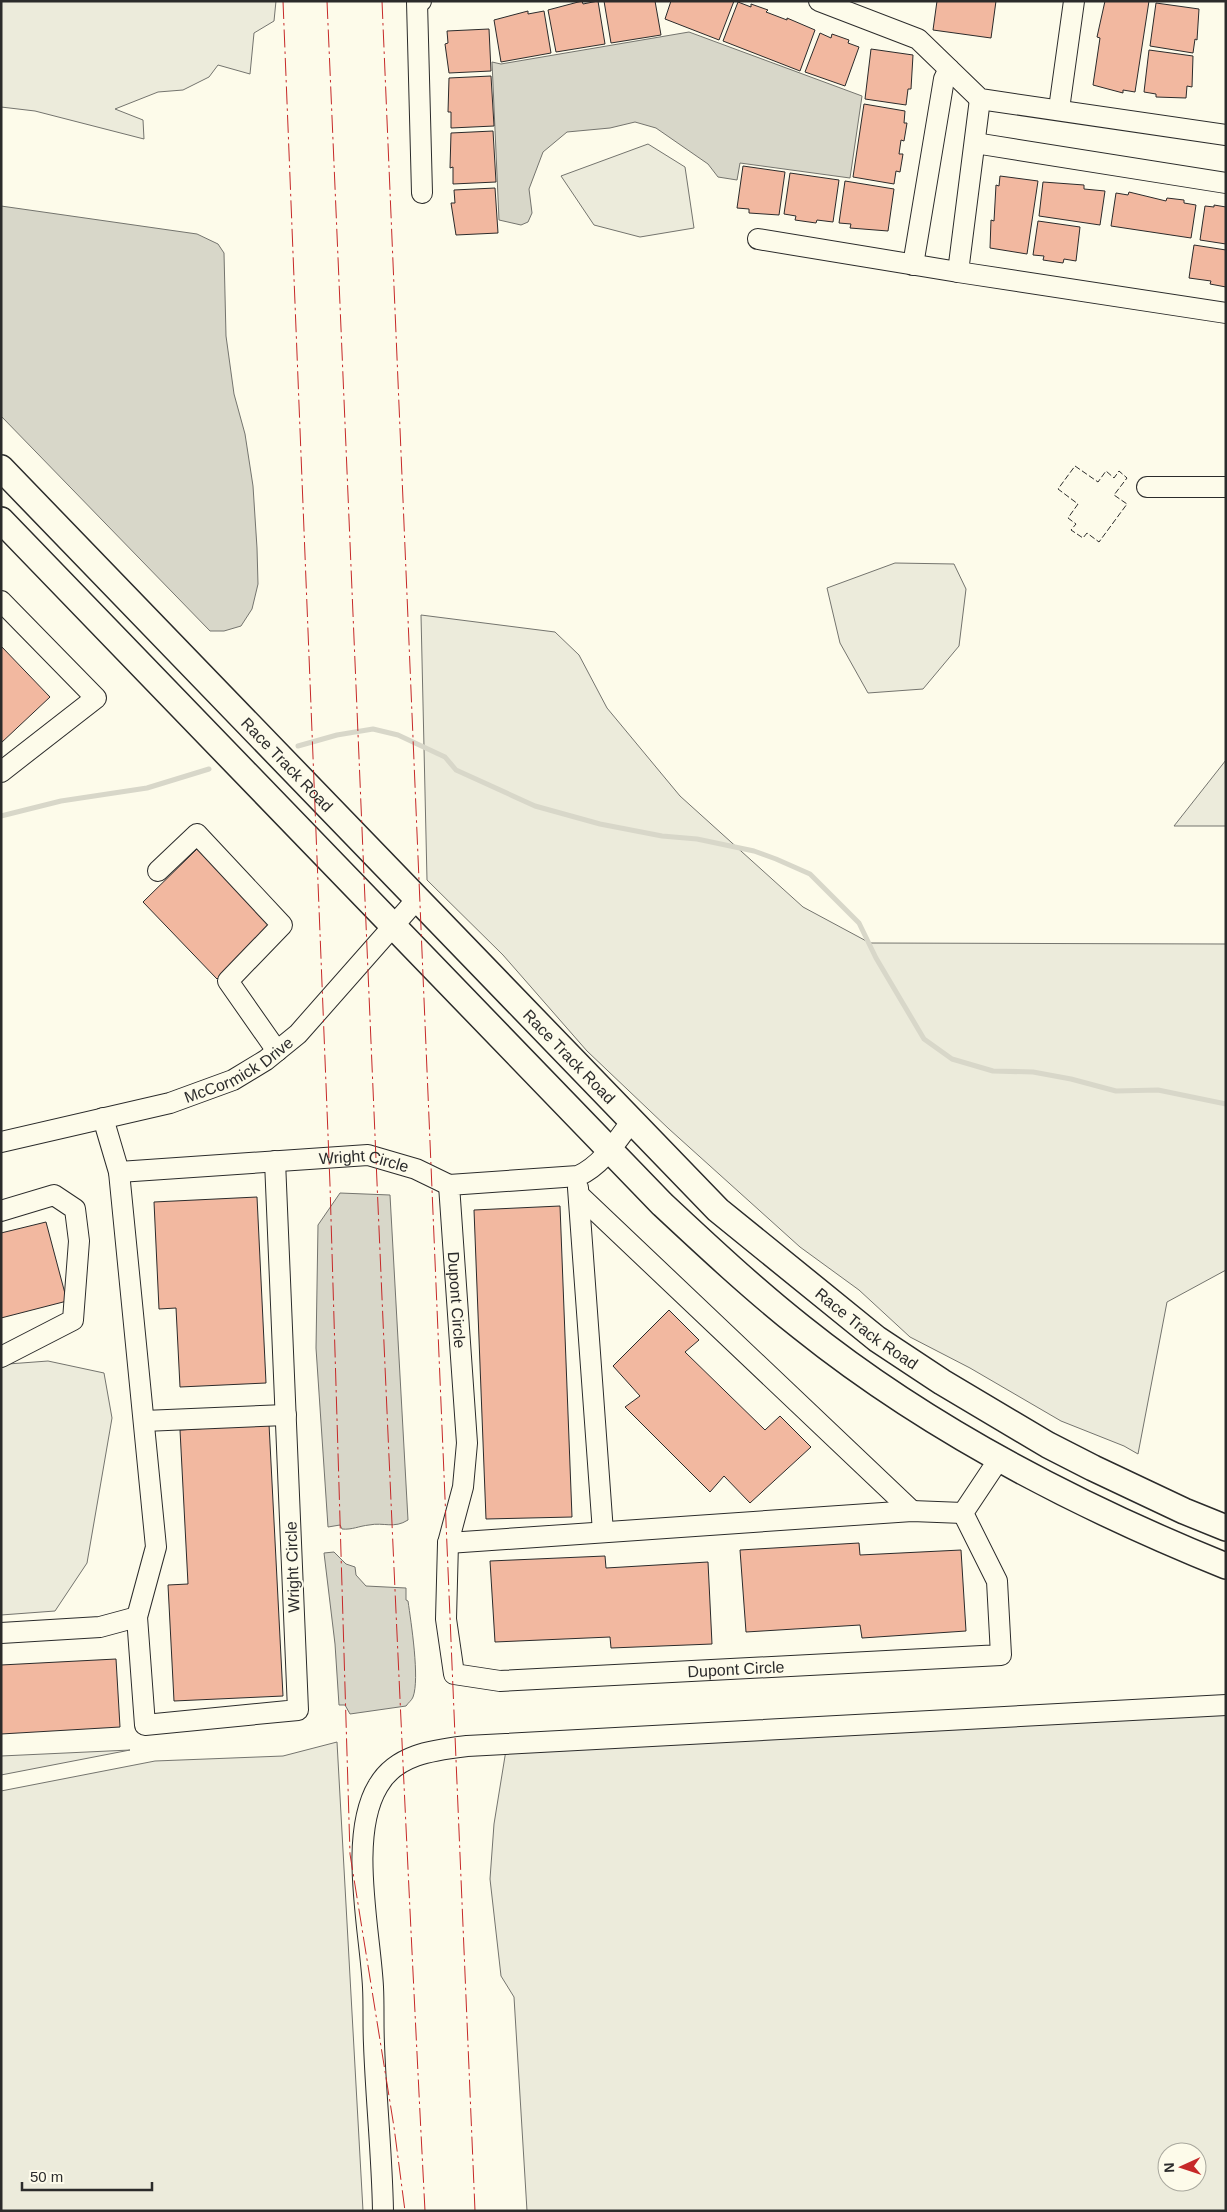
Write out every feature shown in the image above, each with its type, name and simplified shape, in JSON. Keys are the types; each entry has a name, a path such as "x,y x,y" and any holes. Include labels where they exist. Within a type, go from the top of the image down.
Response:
{"main road":[{"name":"Race Track Road","path":"1,468 718,1210 877,1339 942,1382 1048,1445 1184,1511 1226,1528"},
{"path":"1,520 609,1151 714,1253 801,1328 880,1385 999,1459 1152,1536 1226,1566"}],"street":[{"path":"819,1 852,7 918,39 980,99 1059,109 1226,135"},
{"path":"1059,109 1074,1"},
{"path":"419,2 422,193"},
{"path":"913,265 944,79 949,69"},
{"path":"958,272 980,99"},
{"path":"974,143 1226,183"},
{"path":"758,239 1226,313"},
{"path":"1147,487 1226,487"},
{"path":"1,602 96,698 1,772"},
{"path":"158,871 197,834 282,925 228,981 277,1051"},
{"name":"McCormick Drive","path":"1,1142 170,1103 233,1080 277,1051 298,1034 417,899"},
{"name":"Wright Circle","path":"103,1118 120,1172 156,1547 137,1617 145,1725 298,1710 275,1161"},
{"path":"604,1532 578,1185 609,1151 631,1122"},
{"name":"Wright Circle","path":"120,1172 368,1155 416,1169 449,1185"},
{"path":"449,1185 578,1185 912,1511"},
{"name":"Dupont Circle","path":"449,1185 467,1443 463,1487 448,1543 446,1619 454,1674 500,1681 1000,1655 997,1581 963,1513"},
{"path":"1,1211 54,1196 75,1209 79,1241 73,1320 1,1357"},
{"path":"144,1421 286,1415"},
{"path":"448,1543 912,1511 963,1513 999,1459"},
{"path":"1,1633 100,1627 137,1617"},
{"path":"383,2211 373,1988 365,1911 363,1832 370,1800 378,1784 392,1768 426,1752 467,1746 1226,1705"}],"shaded area":[{"path":"1,1 276,1 274,21 254,33 250,74 218,65 209,77 183,90 158,92 115,109 143,120 144,139 35,111 1,107"},
{"path":"689,32 862,96 850,178 740,163 737,180 718,177 708,164 656,128 635,122 610,128 567,132 543,152 529,189 532,213 528,222 521,225 499,220 492,62 501,64"},
{"path":"648,144 685,167 694,228 640,237 594,225 561,176"},
{"path":"1,206 197,234 218,244 224,253 226,336 234,394 245,434 253,486 257,548 258,584 252,609 241,626 224,631 210,631 1,416"},
{"path":"895,563 954,564 966,589 959,646 923,689 868,693 840,643 827,588"},
{"path":"421,615 555,632 579,655 607,708 680,796 803,907 870,943 1226,944 1226,1270 1167,1302 1138,1454 1124,1446 1061,1421 970,1368 910,1337 859,1290 800,1247 669,1129 587,1051 503,955 427,880"},
{"path":"1226,760 1226,826 1174,826"},
{"path":"340,1193 390,1195 408,1520 393,1525 374,1524 346,1529 342,1529 340,1525 328,1527 316,1348 318,1225"},
{"path":"48,1361 104,1373 112,1418 87,1563 55,1611 1,1615 1,1367 8,1364"},
{"path":"334,1552 346,1564 355,1567 356,1575 366,1586 406,1588 406,1600 408,1601 413,1636 416,1677 413,1697 406,1706 350,1714 345,1705 339,1705 335,1644 324,1553"},
{"path":"1226,1703 1226,2211 527,2211 514,1997 501,1976 490,1879 494,1824 506,1750"},
{"path":"337,1742 363,2211 1,2211 1,1791 155,1761 283,1756"},
{"path":"130,1750 1,1775 1,1756"}],"building":[{"path":"582,1 583,4 598,1 605,44 556,52 548,10"},
{"path":"604,1 655,1 661,35 611,43"},
{"path":"671,1 734,1 719,40 665,19"},
{"path":"937,1 996,1 991,38 933,30"},
{"path":"1105,1 1149,1 1135,92 1123,90 1123,93 1093,85 1100,38 1097,37"},
{"path":"738,2 768,10 766,12 787,20 787,18 815,30 800,71 723,41"},
{"path":"1156,3 1199,9 1197,40 1195,39 1193,53 1150,46"},
{"path":"528,11 528,14 544,11 551,53 501,62 494,20"},
{"path":"489,29 491,71 449,73 445,44 448,43 447,31"},
{"path":"820,33 831,38 832,34 849,40 848,43 859,47 845,86 805,72"},
{"path":"871,49 913,55 911,89 908,89 906,105 865,99"},
{"path":"1149,50 1193,56 1192,87 1187,86 1186,98 1156,97 1156,94 1144,92"},
{"path":"491,76 494,126 451,128 451,112 448,112 449,78"},
{"path":"864,104 905,111 904,123 907,123 904,141 901,140 899,154 903,154 900,172 896,171 894,184 853,177"},
{"path":"493,131 496,182 453,184 453,167 450,168 451,133"},
{"path":"743,166 785,172 779,215 749,213 749,209 737,208"},
{"path":"790,173 839,180 833,222 817,220 816,223 795,220 796,216 784,214"},
{"path":"1000,176 1038,181 1027,254 990,248 991,220 994,221 996,185 999,186"},
{"path":"845,181 894,189 888,231 850,228 851,224 839,223"},
{"path":"1043,182 1084,185 1084,189 1105,191 1100,225 1039,216"},
{"path":"495,188 498,233 456,235 451,203 455,203 454,190"},
{"path":"1129,192 1166,201 1167,198 1184,200 1184,203 1196,205 1191,238 1111,226 1116,193 1128,195"},
{"path":"1214,205 1226,207 1226,244 1200,240 1205,206 1214,207"},
{"path":"1038,221 1080,227 1076,261 1064,259 1063,263 1043,260 1044,256 1033,255"},
{"path":"1194,245 1226,250 1226,287 1210,284 1211,281 1189,278"},
{"path":"1,646 50,697 1,743"},
{"path":"198,848 273,928 217,979 143,902"},
{"path":"257,1197 266,1383 180,1387 176,1308 159,1309 154,1202"},
{"path":"560,1206 572,1517 486,1519 474,1210"},
{"path":"46,1222 67,1301 1,1318 1,1233"},
{"path":"669,1310 699,1340 685,1352 765,1430 780,1416 811,1447 750,1503 724,1476 710,1492 625,1407 640,1396 613,1366"},
{"path":"269,1424 283,1696 174,1701 168,1585 188,1584 180,1430"},
{"path":"859,1543 860,1555 961,1550 966,1631 862,1638 860,1625 746,1632 740,1550"},
{"path":"605,1556 606,1568 708,1562 712,1644 611,1648 610,1637 495,1642 490,1561"},
{"path":"116,1659 120,1727 1,1734 1,1665"}],"waterway":[{"path":"298,746 337,735 373,729 398,735 445,757 456,770 535,806 600,824 662,836 697,839 754,851 776,859 810,874 859,923 876,958 924,1039 952,1059 993,1071 1033,1072 1071,1079 1116,1091 1158,1090 1226,1104"},
{"path":"1,816 61,801 147,788 209,769"}],"fence":[{"path":"1075,466 1098,482 1106,471 1114,478 1119,471 1127,478 1114,495 1127,504 1099,542 1087,533 1083,538 1071,530 1076,524 1068,518 1078,504 1058,489 1075,466"}],"power":[{"path":"283,1 330,1185 350,1854 394,2127 405,2211"},
{"path":"327,1 386,1383 425,2211"},
{"path":"382,1 475,2211"}]}
